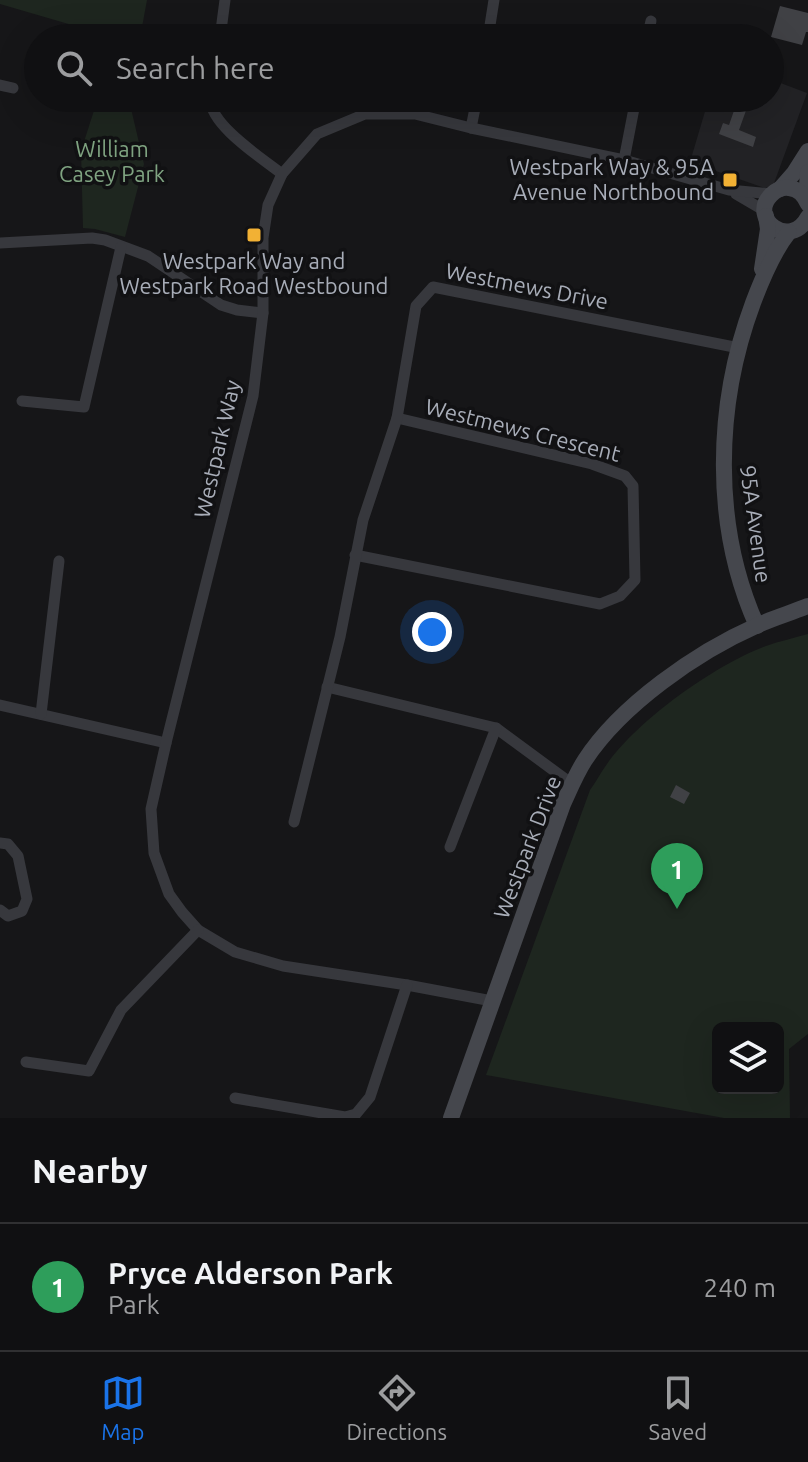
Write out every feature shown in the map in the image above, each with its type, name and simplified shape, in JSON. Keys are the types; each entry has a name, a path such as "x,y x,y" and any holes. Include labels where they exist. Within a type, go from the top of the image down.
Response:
{"street":[{"path":"222,24 225,0"},
{"path":"490,24 494,0"},
{"path":"0,85 13,88"},
{"path":"213,112 220,124 282,174"},
{"path":"471,128 474,112"},
{"path":"624,160 633,112"},
{"name":"Westpark Way","path":"492,1001 283,966 235,952 198,930 182,912 169,894 154,853 151,809 253,396 263,313 263,238 268,205 282,174 317,134 365,114 415,114 624,160 729,190 776,192"},
{"path":"776,192 794,173 808,151"},
{"path":"807,201 808,172"},
{"path":"776,192 792,188 807,201"},
{"name":"Westpark Way","path":"729,190 765,214"},
{"name":"95A Avenue","path":"760,286 767,237 767,199 776,192"},
{"path":"765,214 777,230 789,232 807,222"},
{"name":"95A Avenue","path":"757,626 743,595 731,537 724,480 724,441 730,389 744,328 760,286 789,232"},
{"path":"0,243 105,240 148,256 221,305 263,313"},
{"path":"22,401 84,407 121,247"},
{"name":"Westmews Drive","path":"294,822 340,637 363,520 397,418 416,306 433,287 739,348"},
{"name":"Westmews Crescent","path":"355,555 600,604 620,596 635,580 633,486 625,476 592,464 397,418"},
{"path":"41,714 59,561"},
{"name":"Westpark Drive","path":"451,1118 563,804 585,761 615,723 695,659 757,626 808,606"},
{"path":"327,687 496,728 572,784"},
{"path":"0,705 166,743"},
{"path":"450,847 496,728"},
{"path":"0,843 8,844 18,856 27,899 22,911 8,916 0,910"},
{"path":"26,1062 89,1071 121,1010 198,930"},
{"path":"235,1098 345,1117 356,1114 370,1097 407,985"}],"shaded area":[{"path":"784,84 807,93 773,186 765,188 690,162 705,112 784,112"}],"green space":[{"path":"0,0 147,0 143,24 69,24 0,4"},
{"name":"William Casey Park","path":"94,112 132,112 144,164 125,237 83,228 81,151"},
{"path":"808,634 808,1034 789,1049 790,1118 724,1118 486,1075 590,790 607,764 638,729 679,695 724,666 771,644"}],"building":[{"path":"780,6 808,13 808,32 802,45 784,40 784,24 775,24"},
{"path":"734,112 745,112 739,130 756,137 753,147 719,134 723,123 729,125"},
{"path":"676,785 690,793 684,804 670,797"}],"place":[{"name":"Westpark Way & 95A Avenue Northbound","path":"730,180"},
{"name":"Westpark Way and Westpark Road Westbound","path":"254,235"},
{"name":"Pryce Alderson Park","path":"677,909"}]}
